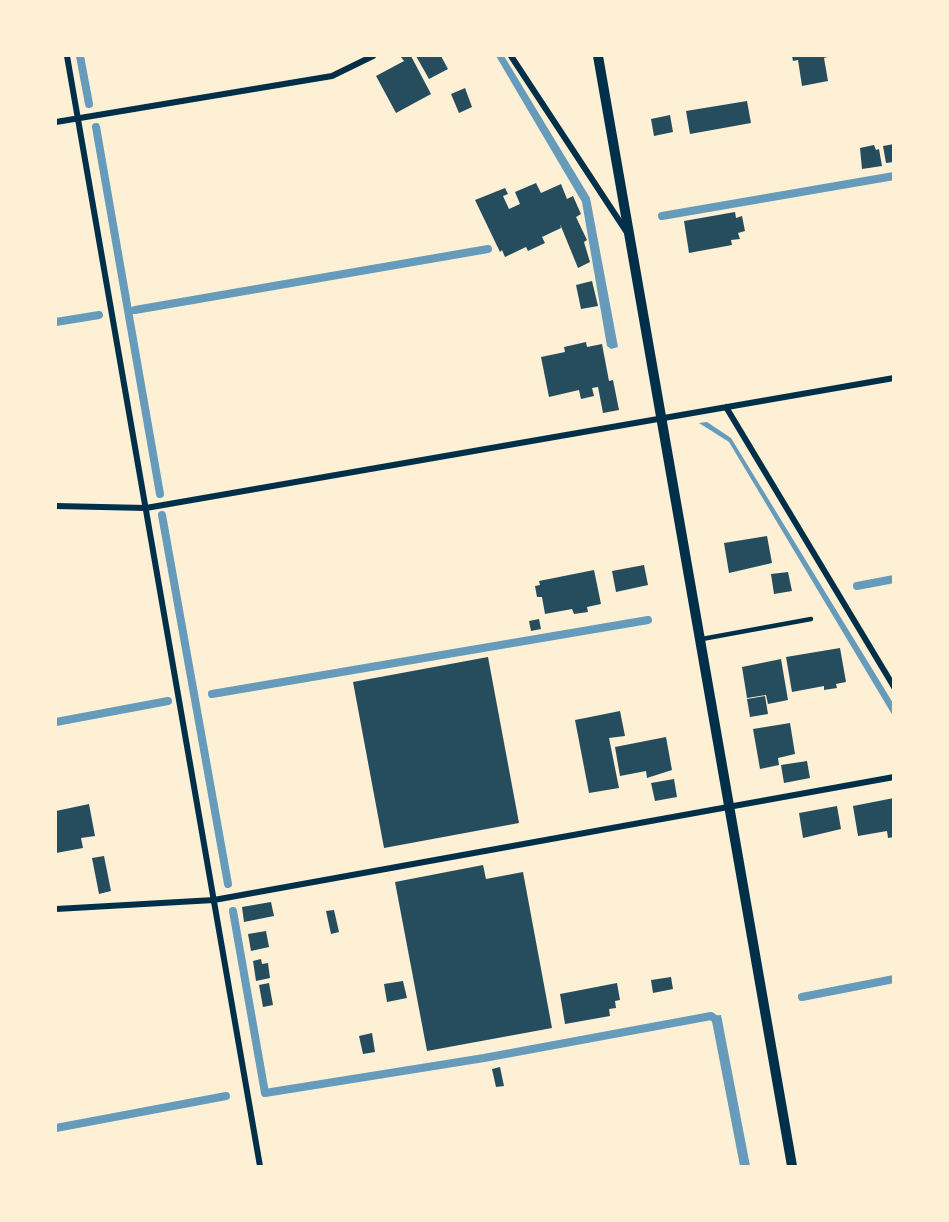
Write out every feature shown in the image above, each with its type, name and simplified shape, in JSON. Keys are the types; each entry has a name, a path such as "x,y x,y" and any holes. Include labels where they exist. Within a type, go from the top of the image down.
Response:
{"street":[{"path":"67,56 260,1167"},
{"path":"56,122 332,76 373,56"},
{"path":"511,56 630,237"},
{"path":"598,56 792,1167"},
{"path":"56,506 146,508 894,378"},
{"path":"726,407 894,687"},
{"path":"56,909 214,900 894,777"}],"lane":[{"path":"700,639 811,620"}],"water":[{"path":"496,56 504,56 590,198 618,347 611,349 607,346 582,202"},
{"path":"707,422 731,438 893,703 893,716 729,442 699,423"},
{"path":"721,1015 750,1166 740,1166 711,1016"}],"building":[{"path":"411,56 431,94 396,113 376,76 404,61 401,57"},
{"path":"416,56 441,56 448,69 429,79"},
{"path":"792,56 831,56 824,58 828,81 802,86 798,60 793,61"},
{"path":"465,88 472,107 459,113 451,94"},
{"path":"747,101 751,123 690,134 686,111"},
{"path":"670,115 673,132 654,136 651,119"},
{"path":"894,144 894,162 886,163 883,146"},
{"path":"874,145 876,150 879,149 882,166 862,169 860,148"},
{"path":"536,183 541,193 561,184 567,199 573,196 581,214 576,217 587,240 584,242 590,262 578,268 560,224 561,228 542,237 545,243 528,251 526,247 505,257 502,250 500,252 475,200 505,188 508,194 503,196 509,209 520,204 515,192"},
{"path":"735,212 736,218 742,216 745,231 738,233 740,239 731,240 732,245 689,253 684,221"},
{"path":"592,281 598,306 581,309 576,285"},
{"path":"586,342 587,347 602,344 609,381 613,380 619,410 603,413 598,387 592,388 594,396 581,399 579,390 549,397 541,357 565,352 564,347"},
{"path":"767,536 772,563 729,573 724,543"},
{"path":"644,565 648,585 616,592 612,571"},
{"path":"594,570 601,604 587,607 588,612 574,614 572,609 545,614 542,597 537,597 535,586 540,585 539,581"},
{"path":"788,572 792,591 774,594 771,574"},
{"path":"539,619 541,629 531,631 529,621"},
{"path":"840,648 846,682 836,684 837,688 824,690 824,686 792,692 786,657"},
{"path":"488,657 519,823 384,848 353,682"},
{"path":"781,659 788,700 768,704 766,695 747,698 742,667"},
{"path":"765,696 768,714 750,717 747,699"},
{"path":"620,711 625,736 609,738 619,788 589,793 575,720"},
{"path":"790,723 795,754 778,758 779,765 760,769 753,729"},
{"path":"666,737 672,770 647,778 646,771 620,776 615,747"},
{"path":"807,761 810,778 784,783 781,765"},
{"path":"674,779 677,797 655,801 651,783"},
{"path":"894,798 894,837 888,838 887,831 858,836 853,806"},
{"path":"89,804 95,836 81,838 83,848 56,853 56,811"},
{"path":"837,806 841,829 803,838 799,813"},
{"path":"104,856 111,891 99,894 92,858"},
{"path":"483,865 486,879 523,872 552,1028 427,1051 395,882"},
{"path":"271,902 274,916 244,922 242,907"},
{"path":"334,910 339,932 331,934 326,911"},
{"path":"266,931 269,947 251,951 248,934"},
{"path":"261,959 262,964 268,963 270,978 256,981 253,961"},
{"path":"671,977 673,989 653,993 651,980"},
{"path":"403,981 407,998 387,1002 384,984"},
{"path":"269,983 273,1005 263,1007 259,985"},
{"path":"617,983 620,1000 615,1001 616,1008 609,1009 610,1016 565,1024 560,994"},
{"path":"372,1033 375,1052 363,1054 359,1036"},
{"path":"500,1067 504,1086 496,1087 492,1069"}],"waterway":[{"path":"80,56 89,104"},
{"path":"96,127 160,494"},
{"path":"662,216 894,176"},
{"path":"135,310 488,249"},
{"path":"56,322 99,315"},
{"path":"162,515 228,884"},
{"path":"857,586 894,579"},
{"path":"212,694 648,620"},
{"path":"56,722 168,701"},
{"path":"233,911 265,1093 484,1058 711,1016 718,1021"},
{"path":"802,997 894,979"},
{"path":"56,1128 226,1096"}]}
